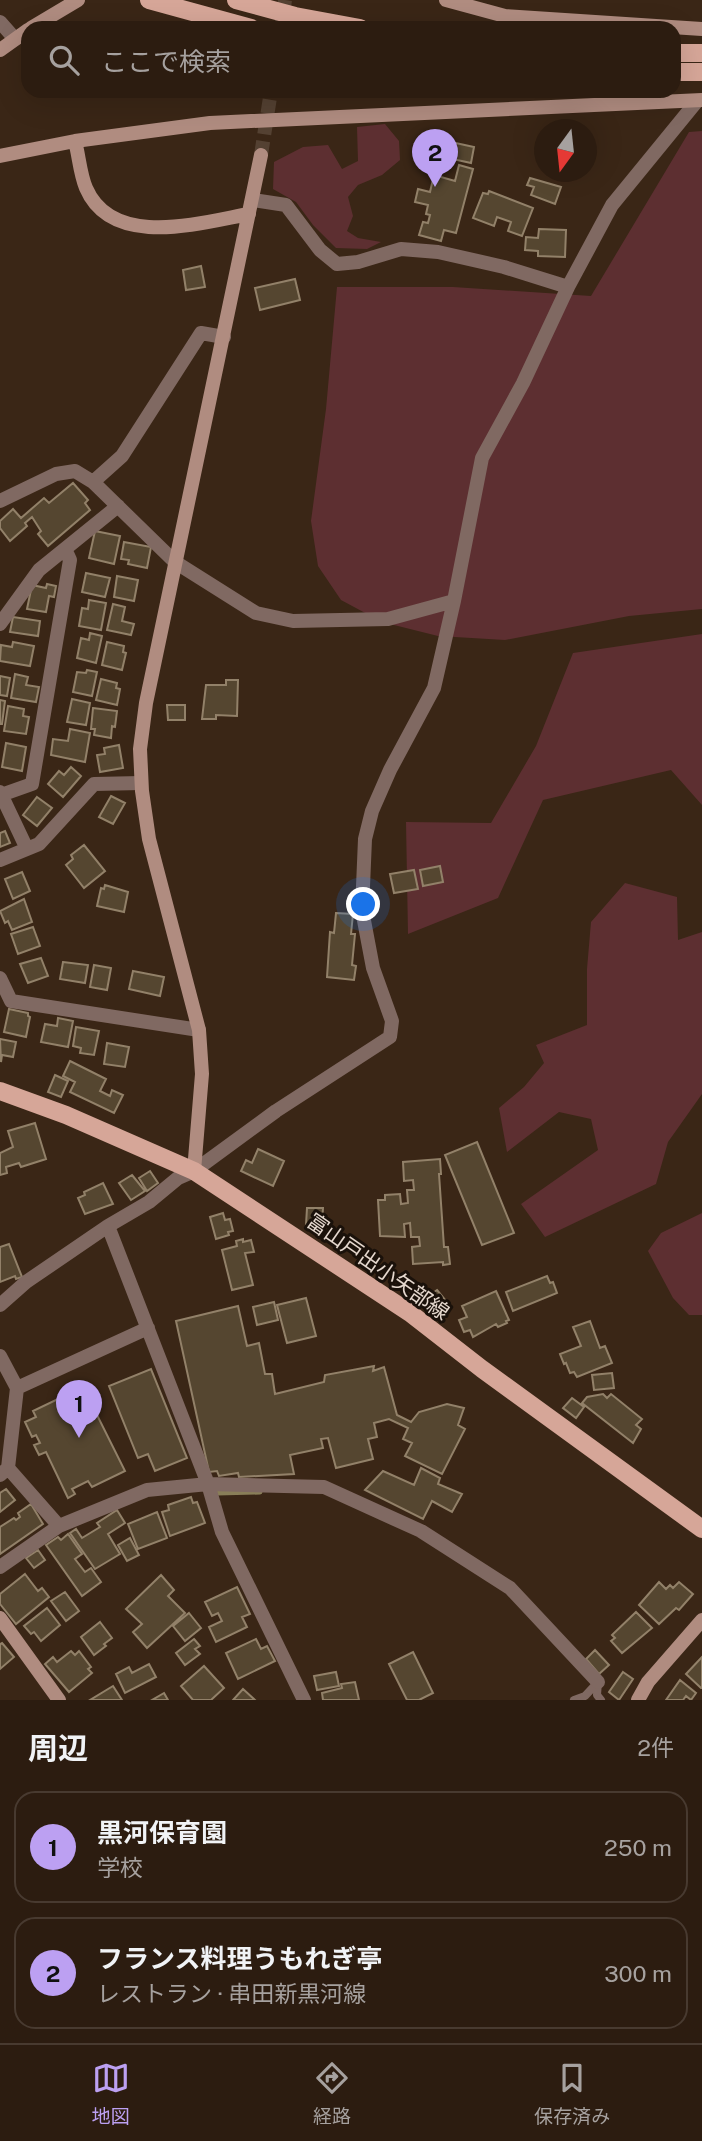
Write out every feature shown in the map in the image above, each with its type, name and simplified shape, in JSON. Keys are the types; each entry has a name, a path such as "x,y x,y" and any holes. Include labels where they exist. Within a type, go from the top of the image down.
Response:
{"main road":[{"path":"236,0 322,21"},
{"path":"152,1 225,21"},
{"path":"681,53 702,53"},
{"path":"681,72 702,72"},
{"name":"富山戸出小矢部線","path":"0,1091 87,1124 194,1171 410,1313 493,1378 702,1530"}],"street":[{"path":"43,21 78,0"},
{"path":"446,0 505,16 581,21"},
{"path":"0,22 15,39"},
{"path":"681,28 702,29"},
{"path":"0,50 21,35"},
{"path":"0,156 75,141 210,123 700,100"},
{"path":"0,1304 26,1282 108,1226 149,1202 178,1178 194,1171 276,1111 390,1037 392,1021 373,968 362,910 365,839 390,770 433,688 454,601 482,458 523,383 568,287 612,205 700,100"},
{"path":"75,141 87,189 104,212 119,222 172,228 251,207 286,205 320,250 337,264 358,262 401,249 438,252 503,267 568,287"},
{"path":"194,1171 202,1074 199,1030 149,839 141,783 140,749 146,703 261,155"},
{"path":"93,482 122,456 201,332 224,337"},
{"path":"0,501 56,474 75,471 93,482 175,562 256,613 293,621 388,619 454,601"},
{"path":"0,624 39,570 118,506"},
{"path":"27,849 1,794 32,784 70,560 65,549"},
{"path":"0,860 39,844 94,784 141,783"},
{"path":"0,978 11,1001 199,1030"},
{"path":"108,1226 208,1483 222,1532 304,1700"},
{"path":"17,1388 148,1328"},
{"path":"0,1356 17,1388 4,1471 59,1525"},
{"path":"0,1567 59,1525 147,1490 208,1483 324,1487 421,1531 510,1588 598,1682"},
{"path":"0,1618 5,1635 59,1700"},
{"path":"638,1700 648,1682 702,1620"}],"lane":[{"path":"574,1700 585,1696 598,1682"},
{"path":"598,1682 597,1695 601,1700"}],"shaded area":[{"path":"385,124 399,141 400,160 382,175 358,185 348,197 353,216 347,231 358,238 381,242 367,249 336,248 313,225 296,202 273,189 274,162 303,147 328,145 342,169 358,161 357,127"},
{"path":"702,131 702,609 629,616 505,640 438,636 382,622 341,600 318,566 311,521 326,409 337,287 453,287 591,296 689,132"},
{"path":"702,634 702,805 671,770 543,800 498,898 408,934 406,822 491,823 536,746 573,653"},
{"path":"625,883 677,897 678,940 702,932 702,1094 668,1142 656,1184 545,1237 521,1204 598,1150 591,1119 559,1112 507,1152 499,1108 524,1087 544,1063 536,1045 587,1025 587,969 591,922"},
{"path":"702,1213 702,1315 689,1315 673,1298 648,1251 661,1233"}],"building":[{"path":"435,138 448,140 443,162 429,159"},
{"path":"451,142 474,147 471,163 448,158"},
{"path":"459,165 473,169 456,233 444,230 441,241 419,235 423,222 428,223 430,215 426,214 428,205 415,202 418,189 430,192 434,175 455,181"},
{"path":"530,178 534,182 561,187 555,204 531,195 534,187 527,185"},
{"path":"489,191 533,208 522,236 508,231 511,222 497,217 494,226 473,218 483,193 488,194"},
{"path":"539,229 566,230 565,257 538,256 538,251 525,250 526,237 538,238"},
{"path":"201,266 205,287 186,290 183,270"},
{"path":"295,279 300,300 260,310 255,288"},
{"path":"73,483 88,500 85,503 90,510 48,546 38,534 41,531 32,517 25,523 27,526 10,541 0,528 0,521 13,509 21,518 44,498 49,503"},
{"path":"95,531 120,536 114,564 89,558"},
{"path":"124,542 151,547 147,568 128,564 129,560 121,559"},
{"path":"86,573 110,578 105,597 82,592"},
{"path":"117,576 138,580 134,601 114,597"},
{"path":"47,584 56,586 54,597 49,596 46,612 27,609 32,585 46,588"},
{"path":"89,600 106,603 101,630 79,626 82,608 88,609"},
{"path":"113,604 125,607 122,621 134,624 131,635 107,630"},
{"path":"13,617 40,621 38,636 10,632"},
{"path":"90,633 102,636 96,663 77,658 81,638 89,640"},
{"path":"13,642 34,646 30,666 0,661 1,645 12,647"},
{"path":"107,642 124,646 123,652 126,653 122,670 102,665"},
{"path":"87,670 97,672 92,696 73,692 77,672 86,673"},
{"path":"15,674 28,677 26,685 39,687 36,702 11,698"},
{"path":"0,676 10,678 7,696 0,695"},
{"path":"101,679 117,683 116,688 120,689 117,705 96,700"},
{"path":"226,680 238,680 237,716 216,715 216,719 202,719 206,685 226,685"},
{"path":"72,699 90,703 86,725 67,722"},
{"path":"0,700 5,701 2,724 0,724"},
{"path":"167,705 185,705 185,720 168,720"},
{"path":"8,706 24,709 23,716 29,717 26,734 4,731"},
{"path":"93,708 117,711 111,738 94,735 95,729 91,729"},
{"path":"70,729 90,733 85,762 51,755 53,739 68,741"},
{"path":"6,743 26,747 22,771 2,767"},
{"path":"119,745 123,768 100,772 97,755 105,754 104,748"},
{"path":"71,767 81,776 63,797 48,784 59,771 64,775"},
{"path":"111,796 125,803 113,824 99,817"},
{"path":"37,797 52,808 37,826 23,815"},
{"path":"5,831 10,843 0,847 0,833"},
{"path":"84,845 105,871 84,888 66,865 73,859 71,855"},
{"path":"440,866 443,882 423,886 420,870"},
{"path":"414,870 418,889 394,893 390,874"},
{"path":"22,872 30,891 13,899 5,879"},
{"path":"105,885 128,892 124,912 97,906 101,888 104,889"},
{"path":"24,899 32,922 12,930 8,921 5,923 0,911"},
{"path":"336,913 353,914 351,934 355,934 352,965 356,966 354,980 327,977 330,932 334,933"},
{"path":"33,927 40,946 18,954 11,934"},
{"path":"41,958 48,976 28,983 20,964"},
{"path":"63,962 88,965 85,983 60,979"},
{"path":"94,965 111,968 107,990 90,987"},
{"path":"133,971 164,977 160,996 129,989"},
{"path":"9,1009 28,1013 30,1017 26,1037 4,1032"},
{"path":"58,1018 73,1021 68,1047 41,1042 45,1024 57,1026"},
{"path":"76,1027 99,1031 94,1055 80,1053 81,1048 73,1046"},
{"path":"0,1039 16,1042 13,1057 2,1055 1,1062"},
{"path":"107,1043 129,1047 125,1067 104,1064"},
{"path":"70,1061 106,1079 100,1091 110,1096 112,1090 123,1095 114,1113 70,1092 75,1082 63,1076"},
{"path":"55,1075 68,1081 61,1097 48,1092"},
{"path":"35,1123 46,1159 21,1167 19,1163 6,1167 7,1173 0,1175 0,1153 13,1147 8,1131"},
{"path":"477,1142 514,1233 482,1245 445,1155"},
{"path":"258,1149 284,1161 273,1186 241,1171 246,1160 252,1163"},
{"path":"440,1159 444,1247 448,1247 450,1264 413,1264 412,1247 420,1246 419,1237 411,1237 410,1223 404,1224 405,1237 380,1236 378,1200 385,1200 385,1195 400,1194 401,1204 408,1203 407,1190 414,1190 413,1180 404,1181 403,1162"},
{"path":"150,1171 158,1183 147,1191 139,1178"},
{"path":"132,1175 145,1191 131,1200 119,1183"},
{"path":"103,1183 113,1204 85,1214 78,1198"},
{"path":"307,1208 323,1208 322,1225 306,1225"},
{"path":"223,1213 225,1220 230,1219 233,1231 216,1239 210,1217"},
{"path":"243,1239 243,1242 251,1240 254,1252 245,1253 253,1285 232,1290 222,1250 237,1246 236,1241"},
{"path":"9,1244 22,1277 16,1279 15,1276 0,1282 0,1247"},
{"path":"547,1276 550,1283 553,1282 557,1293 513,1311 506,1292"},
{"path":"437,1290 446,1301 430,1312 422,1301"},
{"path":"496,1291 509,1320 507,1323 498,1327 496,1324 473,1337 470,1330 464,1332 459,1320 467,1317 462,1306"},
{"path":"306,1298 316,1336 287,1343 277,1305"},
{"path":"274,1302 278,1320 257,1325 253,1307"},
{"path":"238,1306 247,1346 259,1343 265,1374 272,1374 275,1394 324,1382 325,1375 374,1366 373,1371 384,1367 397,1415 411,1422 419,1412 447,1404 464,1408 458,1425 465,1429 442,1474 405,1456 412,1443 403,1439 408,1428 389,1419 374,1423 377,1437 368,1439 373,1459 336,1468 328,1438 321,1439 323,1448 290,1455 294,1474 239,1477 238,1473 219,1476 217,1471 209,1472 176,1321"},
{"path":"590,1321 600,1348 605,1346 612,1363 577,1377 574,1372 570,1373 560,1354 581,1346 573,1327"},
{"path":"151,1369 187,1458 155,1471 148,1454 138,1458 109,1386"},
{"path":"612,1373 614,1388 594,1390 592,1375"},
{"path":"87,1385 99,1409 95,1411 125,1471 92,1487 88,1481 72,1489 75,1494 68,1498 46,1452 39,1455 34,1445 40,1443 36,1435 32,1437 25,1422 36,1417 33,1411"},
{"path":"603,1394 607,1398 611,1394 642,1419 636,1425 641,1429 633,1443 582,1403 587,1397"},
{"path":"572,1398 584,1407 576,1418 563,1408"},
{"path":"421,1468 440,1478 438,1484 462,1494 452,1512 432,1501 423,1519 365,1490 383,1471 414,1485"},
{"path":"6,1489 15,1500 0,1512 0,1493"},
{"path":"191,1497 193,1503 197,1502 205,1523 170,1536 162,1512 169,1510 168,1505"},
{"path":"31,1504 43,1524 0,1554 0,1527 14,1518 16,1520 20,1517 18,1513"},
{"path":"117,1510 125,1523 108,1534 120,1554 95,1569 70,1533 76,1529 82,1538 100,1527 97,1523"},
{"path":"157,1512 167,1538 138,1549 128,1524"},
{"path":"68,1534 82,1554 75,1559 85,1572 91,1568 101,1582 82,1596 46,1545 58,1537 61,1540"},
{"path":"130,1538 139,1555 127,1561 118,1545"},
{"path":"38,1550 45,1560 34,1568 26,1558"},
{"path":"25,1574 38,1591 42,1588 49,1597 16,1624 0,1604 0,1594"},
{"path":"161,1575 174,1590 168,1596 185,1613 147,1648 133,1632 142,1624 126,1609"},
{"path":"659,1582 666,1589 670,1585 673,1588 679,1582 693,1594 679,1610 676,1608 659,1624 639,1605"},
{"path":"237,1587 250,1614 242,1617 247,1627 216,1642 209,1627 222,1621 218,1613 212,1616 205,1602"},
{"path":"65,1592 79,1611 66,1621 51,1601"},
{"path":"47,1608 60,1625 41,1641 34,1632 31,1634 24,1626"},
{"path":"636,1612 652,1628 622,1653 611,1641 615,1638 612,1635"},
{"path":"189,1613 201,1628 185,1641 173,1626"},
{"path":"100,1622 112,1638 94,1655 81,1637"},
{"path":"194,1639 200,1646 195,1649 200,1654 185,1665 176,1653"},
{"path":"256,1639 261,1649 267,1646 275,1661 238,1679 226,1653"},
{"path":"0,1644 14,1657 0,1669"},
{"path":"595,1650 609,1665 599,1674 586,1659"},
{"path":"71,1651 75,1655 79,1651 91,1667 88,1669 92,1673 69,1692 45,1664 53,1657 57,1662"},
{"path":"413,1652 433,1693 419,1700 407,1700 389,1664"},
{"path":"702,1657 702,1688 701,1688 686,1674"},
{"path":"149,1664 156,1677 125,1693 116,1674 129,1667 132,1673"},
{"path":"204,1666 224,1688 211,1700 193,1700 181,1686"},
{"path":"336,1672 339,1686 317,1690 314,1676"},
{"path":"623,1672 633,1679 619,1700 609,1692"},
{"path":"680,1680 696,1693 691,1700 686,1696 683,1700 666,1700"},
{"path":"355,1682 359,1700 323,1700 322,1693 342,1688 341,1684"},
{"path":"113,1686 122,1700 90,1700"},
{"path":"243,1689 255,1700 233,1700"},
{"path":"164,1693 168,1700 152,1700"}],"waterway":[{"path":"217,1493 260,1492"}],"tunnel":[{"path":"282,21 285,0"},
{"path":"261,155 270,98"}],"place":[{"name":"フランス料理うもれぎ亭","path":"435,187"},
{"name":"黒河保育園","path":"79,1438"}]}
